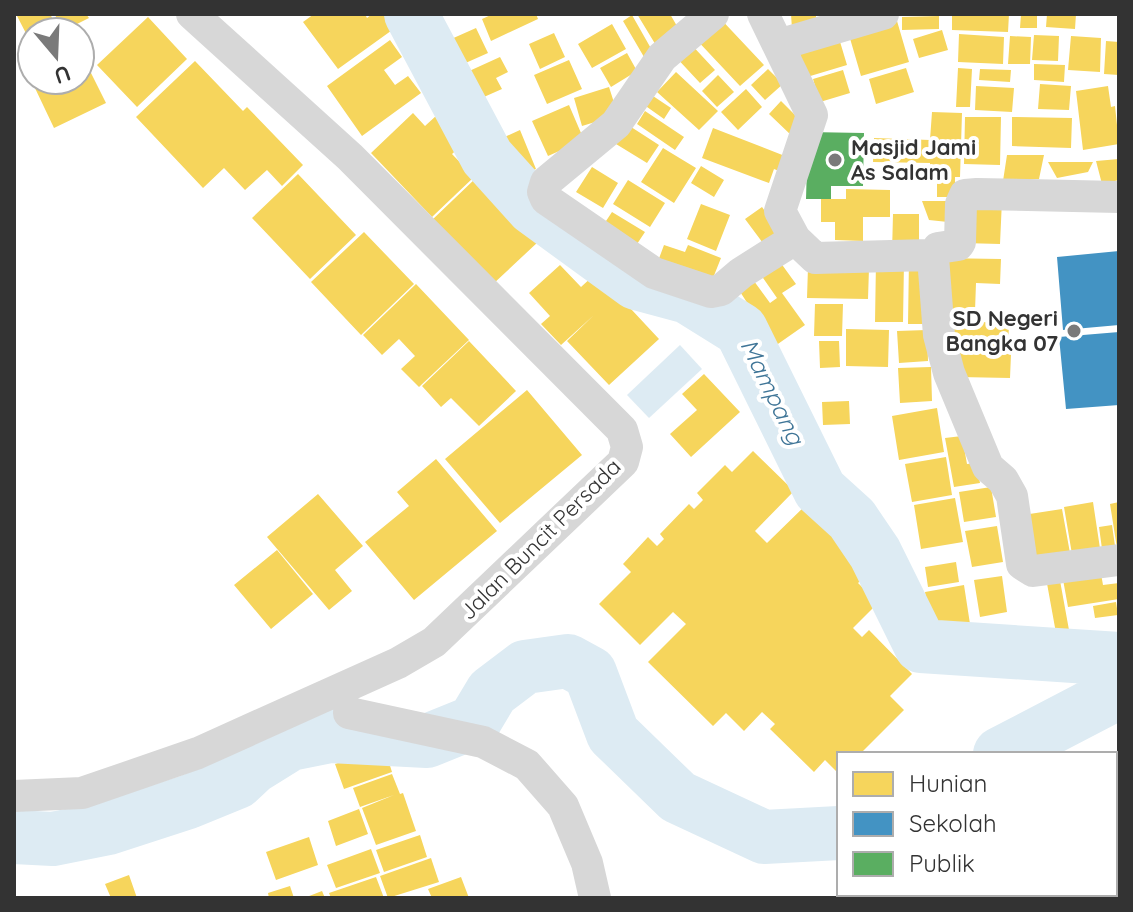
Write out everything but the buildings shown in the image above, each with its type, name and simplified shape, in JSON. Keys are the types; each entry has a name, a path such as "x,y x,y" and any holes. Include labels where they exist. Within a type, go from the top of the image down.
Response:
{"street":[{"name":"Jalan Buncit Persada","path":"14,796 82,793 198,753 398,663 434,642 623,462 627,447 622,430 350,157 192,14"},
{"path":"713,14 662,57 616,124 546,182 543,192 546,199 654,273 711,292 721,290 741,273 795,239"},
{"path":"763,14 812,115 780,211 795,239 815,258 933,257"},
{"path":"778,45 883,14"},
{"path":"933,257 938,248 960,242 961,204 965,195 1119,197"},
{"path":"933,257 936,262 939,335 949,373 988,467 1003,480 1012,496 1022,564 1033,571 1119,560"},
{"path":"349,713 483,742 527,765 563,806 582,850 595,898"}],"shaded area":[{"path":"680,345 702,369 649,418 627,395"}],"waterway":[{"name":"Mampang","path":"411,14 487,157 533,208 636,283 688,297 741,330 820,490 852,519 875,553 921,646 1119,659"},
{"path":"14,837 53,839 108,828 188,802 237,782 253,767 290,744 330,736 427,741 474,722 492,692 525,667 568,661 590,673 613,734 678,797 764,837 837,833"},
{"path":"1004,752 1119,692"}],"place":[{"name":"Masjid Jami As Salam","path":"835,160"},
{"name":"SD Negeri Bangka 07","path":"1074,331"}]}
